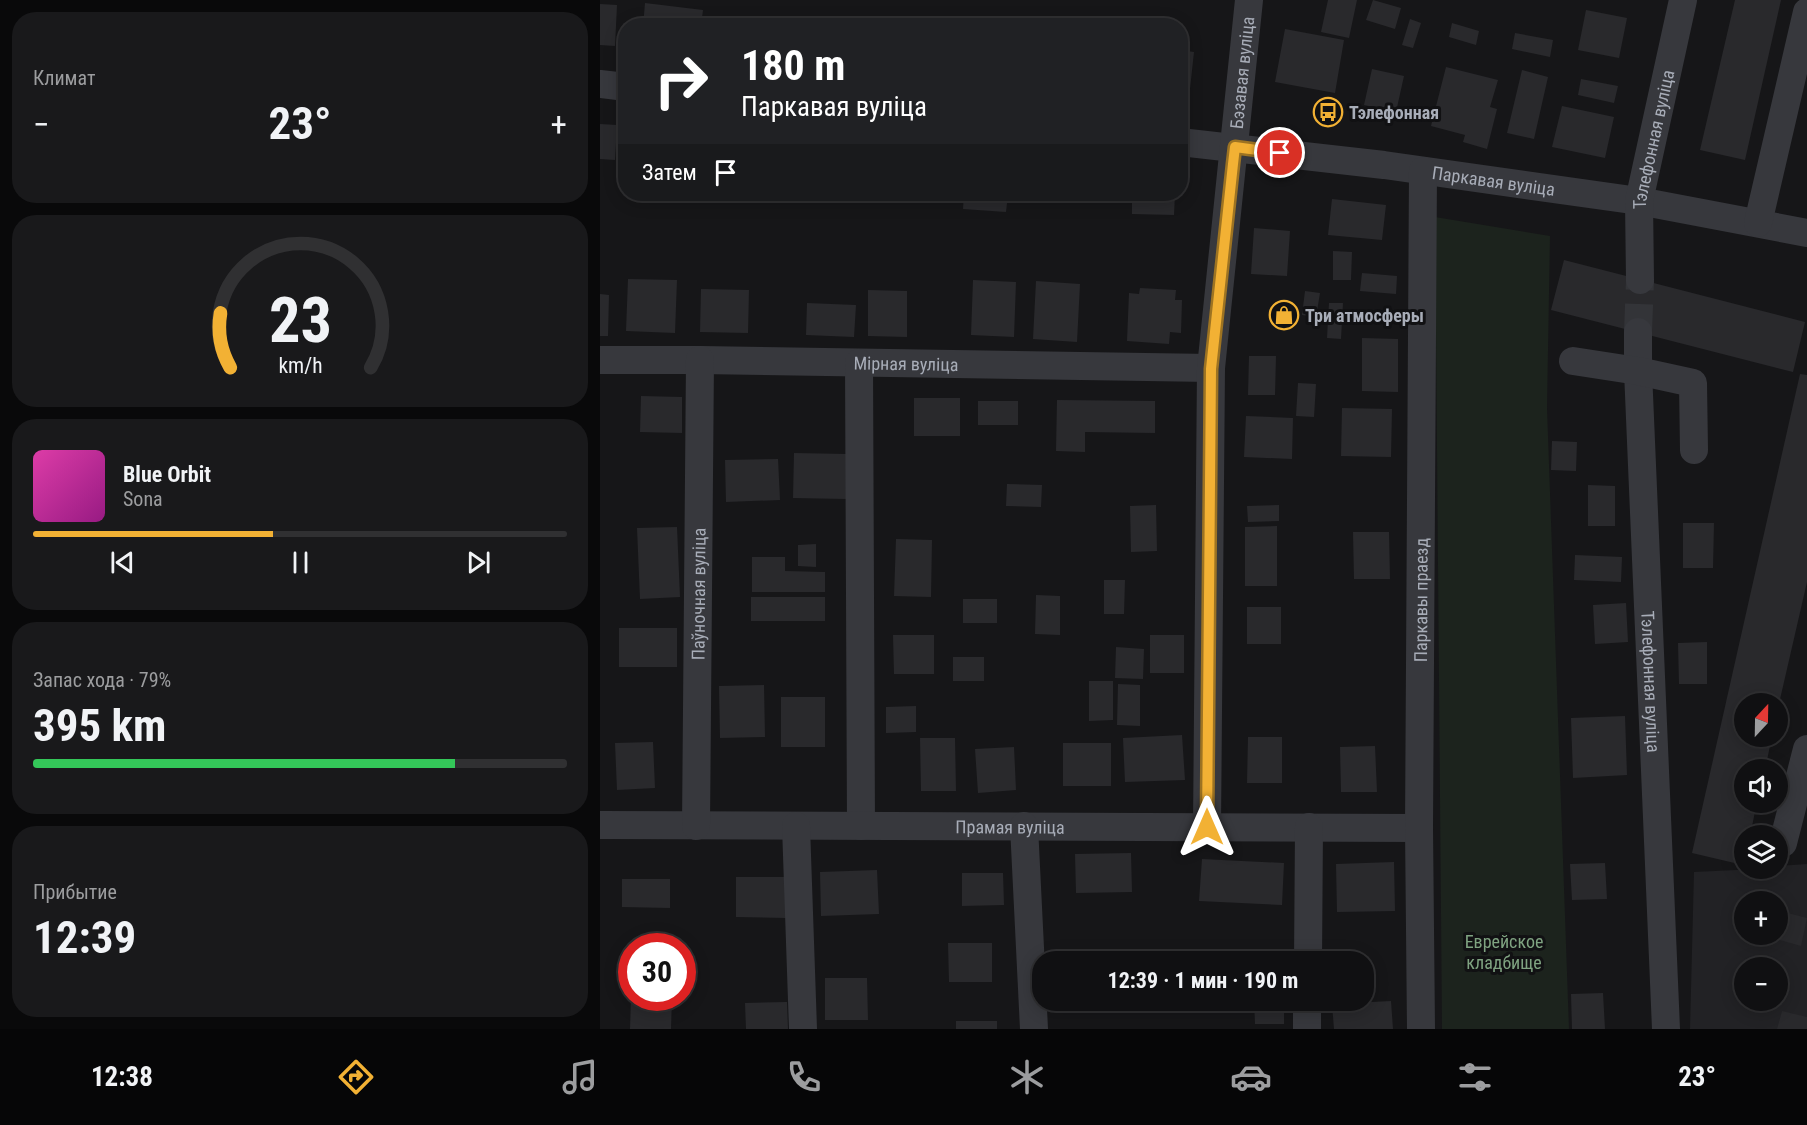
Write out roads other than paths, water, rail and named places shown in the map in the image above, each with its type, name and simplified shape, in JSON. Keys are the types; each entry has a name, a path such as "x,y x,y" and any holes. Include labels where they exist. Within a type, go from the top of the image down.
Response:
{"street":[{"name":"Бэзавая вуліца","path":"1207,827 1211,369 1249,0"},
{"name":"Тэлефонная вуліца","path":"1640,280 1639,201 1683,0"},
{"path":"1758,223 1801,58 1807,12"},
{"path":"600,84 618,86"},
{"name":"Паркавая вуліца","path":"1188,143 1423,171 1639,201 1807,233"},
{"name":"Паркавы праезд","path":"1421,1029 1419,828 1423,171"},
{"name":"Тэлефонная вуліца","path":"1638,332 1666,1029"},
{"name":"Мірная вуліца","path":"600,360 1211,369"},
{"name":"Паўночная вуліца","path":"696,826 700,360"},
{"path":"1573,361 1638,371 1693,383 1694,450"},
{"path":"859,363 861,826"},
{"path":"1788,828 1803,785 1807,749"},
{"name":"Прамая вуліца","path":"600,825 1419,828"},
{"path":"796,826 803,1029"},
{"path":"1024,826 1034,1029"},
{"path":"1308,951 1309,827"},
{"path":"1307,1011 1307,1029"}],"tunnel":[{"path":"1638,332 1640,280"}],"place":[{"name":"Тэлефонная","path":"1328,112"},
{"name":"Три атмосферы","path":"1284,315"}],"park label":[{"name":"Еврейское кладбище","path":"1504,951"}]}
